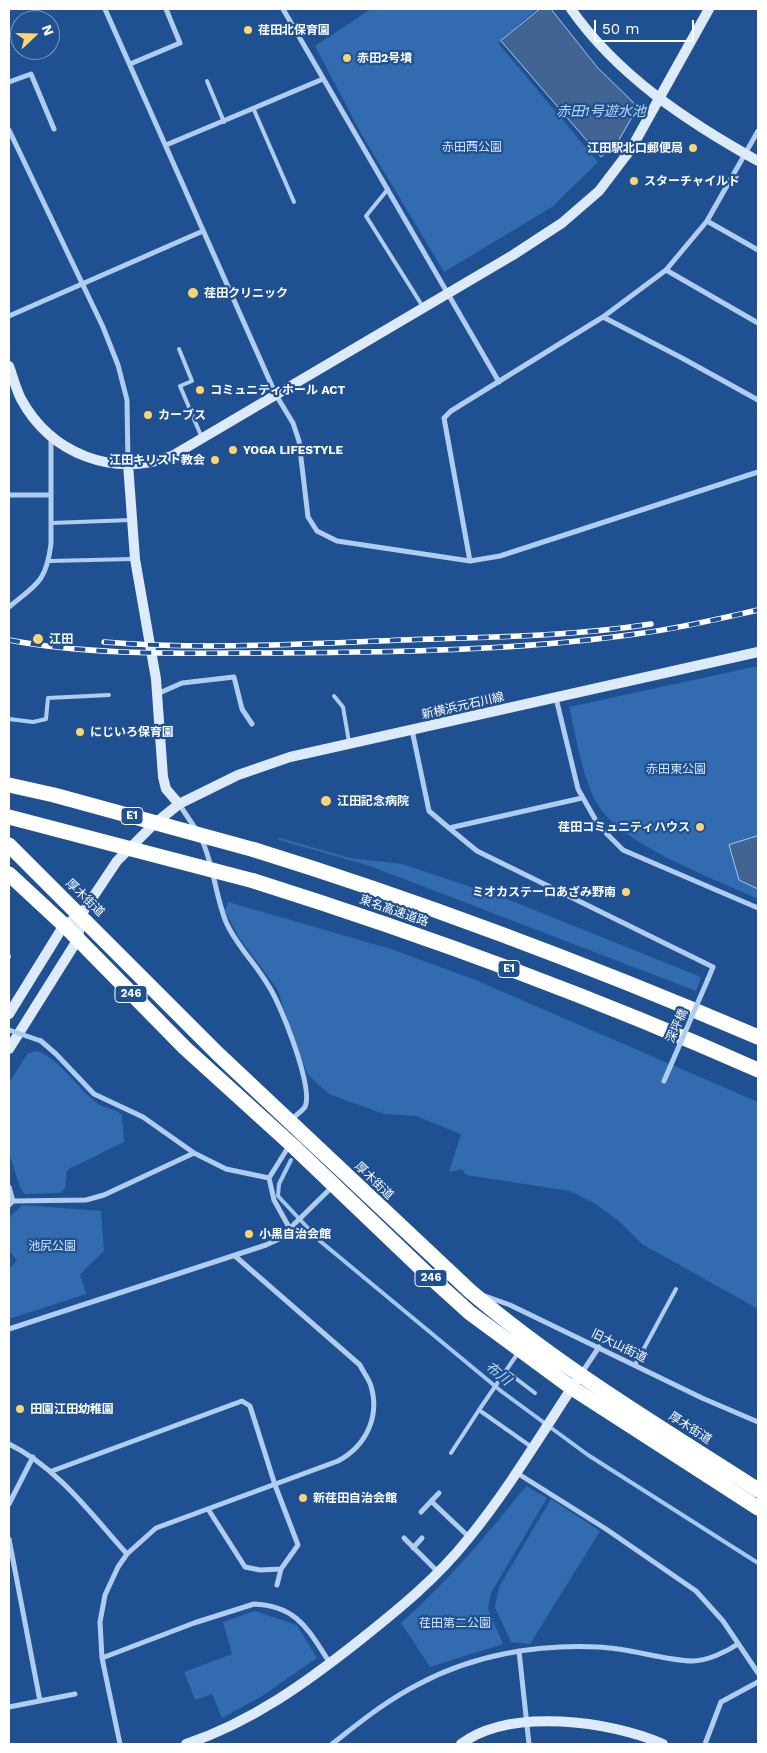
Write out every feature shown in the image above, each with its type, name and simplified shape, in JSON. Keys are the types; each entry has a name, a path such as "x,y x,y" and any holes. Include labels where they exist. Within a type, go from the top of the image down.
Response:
{"highway":[{"name":"東名高速道路","path":"9,785 54,795 255,850 347,879 473,924 682,1005 758,1037"},
{"name":"東名高速道路","path":"9,817 254,881 378,920 683,1036 758,1070"},
{"name":"厚木街道","path":"9,845 218,1054 297,1139 334,1185 428,1275 519,1351 572,1388 758,1508"},
{"name":"厚木街道","path":"9,874 64,925 185,1048 297,1139 470,1292 528,1340 758,1490"}],"street":[{"path":"105,9 276,395 292,423 299,441 308,517 317,531 337,541 470,561 500,556 758,472"},
{"path":"130,64 180,43 166,9"},
{"path":"283,9 499,382"},
{"path":"9,366 21,398 40,426 51,437 70,450 95,461 114,465 159,461 202,440 513,255 562,223 599,191 631,148 709,9"},
{"path":"574,10 607,52 658,98 758,161"},
{"path":"9,82 31,74 54,129"},
{"path":"166,145 254,110 323,79"},
{"path":"9,130 118,365 127,400 128,464 132,520 136,559 158,694 166,789 192,820 210,858 226,921 235,939 269,985 278,1001 302,1068 306,1098 297,1139 269,1178 274,1200 291,1228"},
{"path":"470,561 444,418 451,411 603,317 631,298 666,270 707,221 758,131"},
{"path":"707,221 758,250"},
{"path":"9,316 203,231"},
{"path":"666,270 758,323"},
{"path":"603,317 758,400"},
{"path":"9,607 42,578 49,561 51,437"},
{"path":"9,495 50,495"},
{"name":"新横浜元石川線","path":"81,915 117,861 153,825 179,804 210,788 267,764 758,652"},
{"path":"158,694 182,683 234,677 242,709 252,724"},
{"path":"556,698 578,790 599,826 623,850 758,908"},
{"path":"412,730 429,811 449,828 582,798"},
{"name":"深坪橋","path":"449,828 477,851 714,966 664,1081"},
{"path":"9,1014 64,925 81,915"},
{"path":"9,1049 78,939 81,915"},
{"path":"9,1030 41,1041 94,1094 143,1117 194,1153 226,1169 269,1178"},
{"path":"9,1187 11,1203 86,1200 104,1195 194,1153"},
{"path":"9,1329 235,1256 279,1239 334,1185"},
{"path":"120,1744 102,1658 100,1622 105,1595 118,1567 127,1554 156,1528 338,1461 358,1447 370,1429 374,1406 371,1385 360,1365 235,1256"},
{"name":"旧大山街道","path":"470,1292 510,1305 702,1398 758,1422"},
{"path":"186,1744 221,1731 272,1704 330,1663 396,1612 439,1572 470,1538 517,1473 599,1348"},
{"path":"52,1471 242,1401 250,1406 275,1485 298,1545 281,1570 277,1585"},
{"path":"9,1444 33,1457 52,1471 127,1554"},
{"path":"9,1504 33,1457"},
{"path":"517,1473 606,1529 696,1591 723,1621 758,1673"},
{"path":"421,1512 439,1493"},
{"path":"431,1501 470,1538"},
{"path":"208,1508 245,1567 260,1570 281,1570"},
{"path":"404,1538 439,1572"},
{"path":"414,1548 422,1538"},
{"path":"9,1539 40,1701"},
{"path":"102,1658 194,1623 254,1604 296,1616 330,1663"},
{"path":"332,1744 367,1717 419,1683 475,1662 519,1651 549,1647 599,1647 693,1661 726,1651 738,1644"},
{"path":"519,1651 529,1744"},
{"path":"705,1744 721,1702 758,1682"},
{"path":"9,1707 75,1694"},
{"path":"461,1744 499,1728 528,1721 561,1721 628,1731 660,1744"}],"lane":[{"path":"207,81 224,122"},
{"path":"254,110 294,202"},
{"path":"388,189 366,216 423,307"},
{"path":"179,349 192,381 180,386 202,440"},
{"path":"51,523 132,520"},
{"path":"49,561 136,559"},
{"path":"9,719 33,722 46,719 48,698 109,695"},
{"path":"334,696 343,707 350,744"},
{"path":"635,1365 676,1289"},
{"path":"451,1453 519,1351"},
{"path":"506,1371 535,1394"},
{"path":"480,1410 533,1448"}],"green space":[{"name":"赤田西公園","path":"371,9 537,9 498,43 598,162 552,207 444,272 362,135 315,46"},
{"name":"赤田東公園","path":"758,666 758,899 675,862 653,850 633,838 603,812 590,789 569,707"},
{"path":"280,838 350,858 402,864 507,899 701,977 696,991 370,866 276,839"},
{"path":"228,902 391,949 473,979 758,1102 758,1309 642,1244 619,1221 594,1203 570,1191 466,1175 462,1169 449,1172 461,1134 416,1116 384,1114 329,1094 308,1075 294,1043 278,990 240,939 225,911"},
{"path":"38,1051 62,1068 97,1103 122,1115 124,1142 70,1168 67,1171 65,1188 60,1193 25,1194 20,1188 9,1152 9,1083 28,1053"},
{"name":"池尻公園","path":"22,1205 101,1211 104,1251 80,1274 86,1294 9,1319 9,1268 17,1261 9,1250 9,1218"},
{"name":"荏田第二公園","path":"526,1486 547,1498 491,1593 488,1609 503,1644 430,1667 401,1623 467,1557"},
{"path":"551,1499 600,1531 530,1644 511,1642 495,1607 499,1587"},
{"path":"255,1611 297,1625 317,1658 262,1696 222,1718 212,1694 195,1700 184,1672 232,1654 223,1622"}],"water":[{"name":"赤田1号遊水池","path":"540,9 551,9 597,67 638,107 616,145 601,157 501,41"},
{"path":"758,836 758,889 739,880 729,845"}],"waterway":[{"name":"布川","path":"291,1160 279,1184 278,1196 320,1241 501,1391 588,1455 758,1563"}],"railway":[{"path":"9,640 73,649 140,652 318,653 455,650 591,640 682,627 758,610"},
{"path":"104,642 178,646 290,644 558,634 651,624"}],"place":[{"name":"荏田北保育園","path":"248,30"},
{"name":"赤田2号墳","path":"347,58"},
{"name":"江田駅北口郵便局","path":"693,148"},
{"name":"スターチャイルド","path":"634,181"},
{"name":"荏田クリニック","path":"193,293"},
{"name":"コミュニティホール ACT","path":"200,390"},
{"name":"カーブス","path":"148,415"},
{"name":"YOGA LIFESTYLE","path":"233,450"},
{"name":"江田キリスト教会","path":"215,460"},
{"name":"江田","path":"38,639"},
{"name":"にじいろ保育園","path":"80,732"},
{"name":"江田記念病院","path":"326,801"},
{"name":"荏田コミュニティハウス","path":"700,827"},
{"name":"ミオカステーロあざみ野南","path":"626,892"},
{"name":"小黒自治会館","path":"249,1234"},
{"name":"田園江田幼稚園","path":"20,1409"},
{"name":"新荏田自治会館","path":"303,1498"}]}
